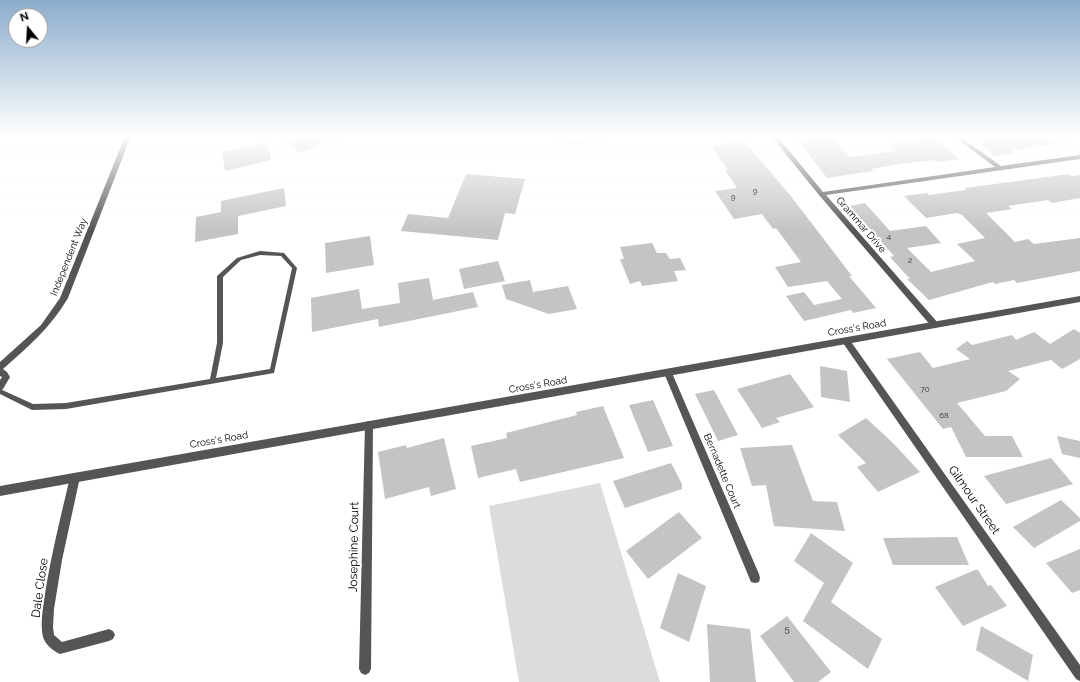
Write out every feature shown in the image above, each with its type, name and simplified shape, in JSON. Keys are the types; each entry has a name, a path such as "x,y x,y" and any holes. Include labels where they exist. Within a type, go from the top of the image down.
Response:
{"street":[{"name":"Independent Way","path":"0,367 30,341 54,317 64,298 115,168"},
{"name":"Grammar Drive","path":"800,168 935,325"},
{"path":"821,194 993,168"},
{"name":"Cross's Road","path":"0,491 1080,299"},
{"name":"Gilmour Street","path":"846,341 1080,674"},
{"path":"0,371 6,377 0,387"},
{"name":"Bernadette Court","path":"668,373 755,578"},
{"name":"Josephine Court","path":"365,669 369,425"},
{"name":"Dale Close","path":"75,477 59,542 47,622 49,637 60,648 109,635"}],"lane":[{"path":"0,391 32,407 66,406 272,371 295,268 282,254 260,253 239,259 220,276 220,343 213,381"}],"shaded area":[{"path":"600,483 660,682 519,682 489,506"}],"building":[{"path":"224,168 238,168 225,171"},
{"path":"726,168 767,168 790,195 852,276 849,276 876,308 853,313 851,310 804,321 786,296 804,292 814,305 842,299 827,281 788,287 775,267 801,262 776,228 773,229 762,214 734,219 715,191 737,188 725,170 728,170"},
{"path":"819,168 878,168 871,169 873,171 827,178"},
{"path":"466,174 525,179 515,214 505,213 498,240 401,231 408,214 448,218"},
{"path":"1069,174 1072,176 1080,175 1080,198 1052,203 1048,200 1008,206 1012,209 986,213 1015,242 1028,239 1034,244 1080,238 1080,271 1017,283 1014,280 995,284 993,282 929,300 907,279 910,279 890,257 894,256 850,206 865,203 890,231 926,226 941,243 907,248 931,272 975,261 957,244 985,238 962,215 957,213 926,218 904,196 927,193 929,195 966,190 965,188"},
{"path":"284,188 286,206 238,216 238,234 195,242 196,217 221,212 221,201"},
{"path":"370,236 374,265 326,273 325,243"},
{"path":"652,243 657,253 666,253 670,259 680,258 686,270 674,271 678,281 642,286 640,281 630,284 620,259 624,259 620,247"},
{"path":"498,261 505,281 464,289 459,269"},
{"path":"429,278 433,300 473,292 478,307 379,327 378,319 312,332 311,298 359,289 362,309 400,303 398,283"},
{"path":"530,280 533,292 568,286 577,309 549,314 506,299 502,285"},
{"path":"1074,329 1080,333 1080,359 1062,369 1051,360 1008,371 1020,379 1006,391 957,403 985,436 1012,436 1023,457 966,457 951,427 943,429 887,359 920,352 933,368 970,359 956,349 967,341 972,345 1012,335 1016,340 1034,332 1050,344"},
{"path":"820,366 847,371 850,402 821,397"},
{"path":"790,374 814,407 776,418 780,422 762,428 737,389"},
{"path":"714,390 738,435 718,441 695,394"},
{"path":"653,400 673,446 648,452 629,405"},
{"path":"603,406 624,458 520,482 516,469 478,478 471,446 507,438 506,433 577,415 576,412"},
{"path":"866,418 893,443 920,472 878,492 857,467 866,463 838,435"},
{"path":"1057,436 1080,441 1080,458 1062,454"},
{"path":"444,438 456,489 431,496 429,487 385,499 378,452 406,445 407,448"},
{"path":"792,445 813,501 837,502 845,531 774,526 766,485 752,486 740,448"},
{"path":"1051,458 1073,484 1006,504 984,476"},
{"path":"671,463 682,484 682,489 625,508 613,481"},
{"path":"1061,500 1080,518 1080,521 1034,548 1013,527"},
{"path":"679,512 702,538 648,579 626,551"},
{"path":"811,533 853,563 831,602 882,639 868,669 803,621 824,583 794,561"},
{"path":"957,537 969,565 893,565 883,538"},
{"path":"1080,549 1080,590 1072,593 1046,563"},
{"path":"978,570 988,586 991,585 1007,606 963,626 935,587"},
{"path":"678,573 706,586 689,642 660,628"},
{"path":"787,616 831,672 818,682 794,682 760,636"},
{"path":"707,624 750,629 756,682 710,682"},
{"path":"981,626 1033,655 1028,681 976,650"}]}
